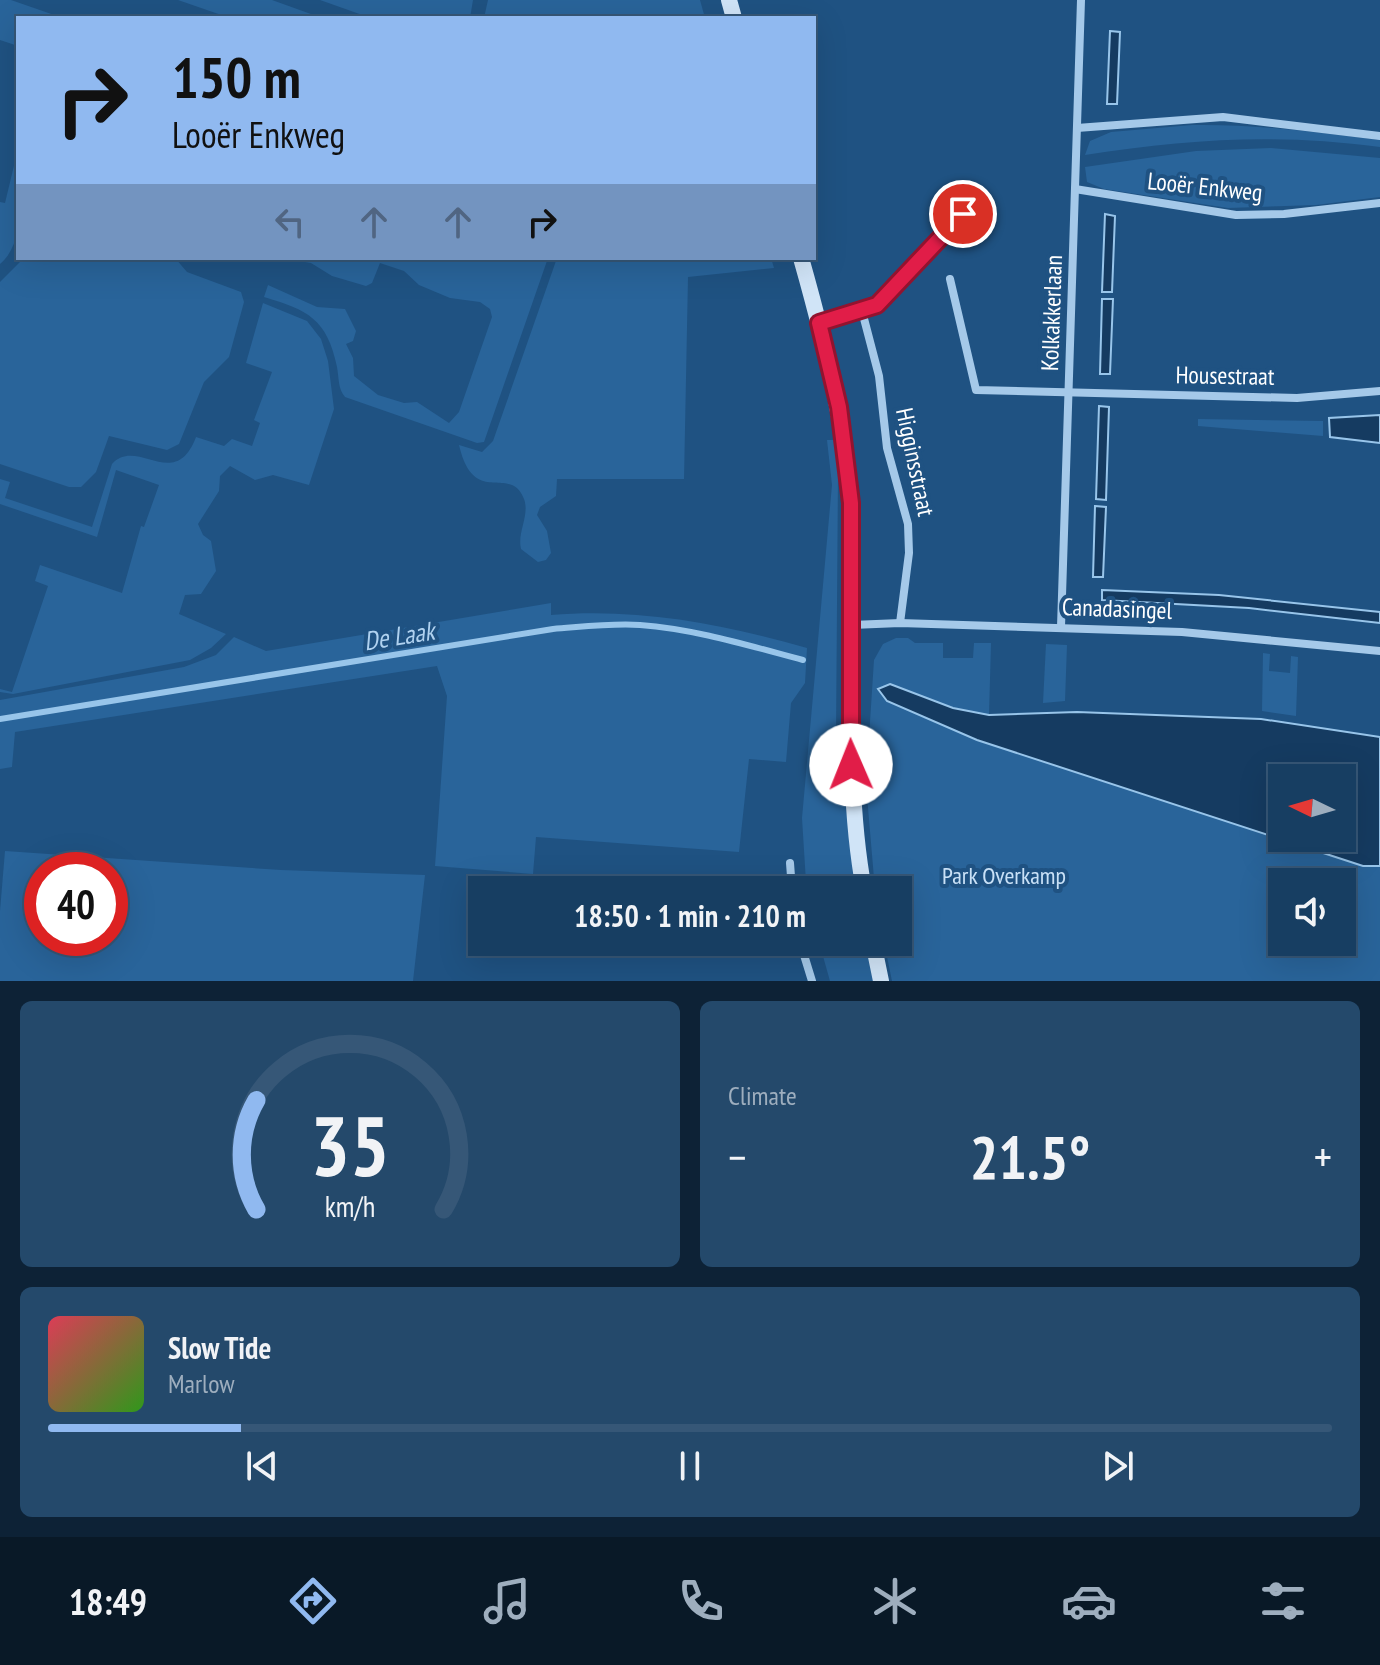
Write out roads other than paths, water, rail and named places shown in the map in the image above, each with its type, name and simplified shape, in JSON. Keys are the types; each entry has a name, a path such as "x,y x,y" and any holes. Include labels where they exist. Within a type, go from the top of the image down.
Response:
{"street":[{"name":"Kolkakkerlaan","path":"1061,627 1081,0"},
{"path":"1077,128 1223,117 1380,136"},
{"name":"Looër Enkweg","path":"1075,189 1236,215 1284,214 1380,203"},
{"path":"819,323 862,311 887,296 963,214"},
{"path":"802,260 834,376 847,457 853,546 851,765 863,876"},
{"name":"Housestraat","path":"950,279 976,390 1297,398 1380,391"},
{"name":"Higginsstraat","path":"862,311 879,376 887,448 908,524 909,553 900,623"},
{"name":"Canadasingel","path":"852,625 900,623 1061,627 1242,636 1380,651"},
{"path":"790,863 791,876"},
{"path":"804,956 812,981"},
{"path":"876,956 881,981"}],"waterway":[{"name":"De Laak","path":"0,719 553,629 618,624 681,630 803,660"}],"park label":[{"name":"Park Overkamp","path":"1004,876"}]}
